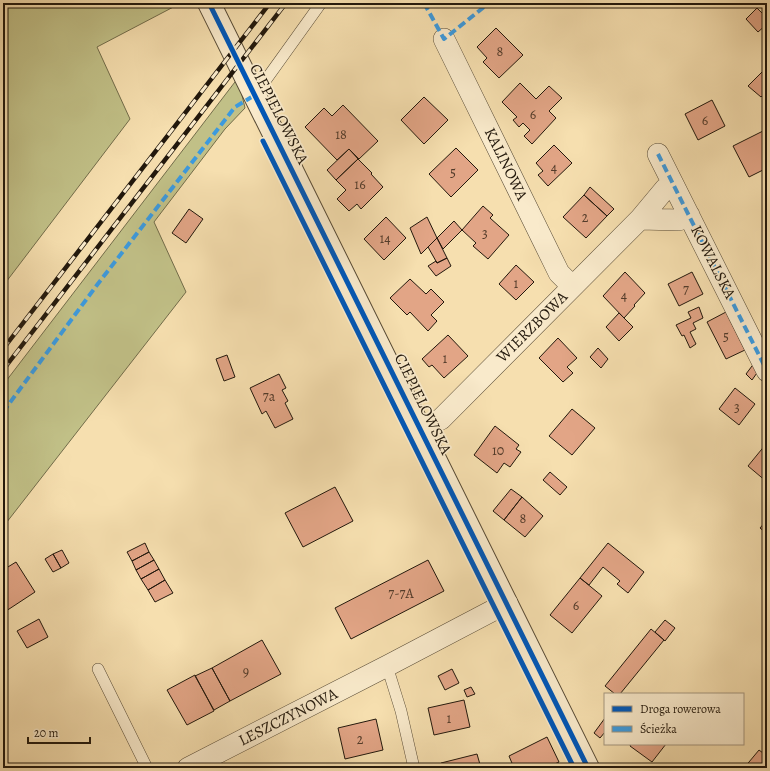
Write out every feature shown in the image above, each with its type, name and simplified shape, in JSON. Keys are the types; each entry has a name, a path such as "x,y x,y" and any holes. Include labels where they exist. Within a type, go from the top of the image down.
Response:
{"street":[{"name":"CIEPIELOWSKA","path":"209,3 588,768"},
{"name":"KALINOWA","path":"444,38 559,273 572,286"},
{"name":"KOWALSKA","path":"658,154 767,371"},
{"name":"WIERZBOWA","path":"421,429 441,419 640,218 665,189 673,184"},
{"path":"640,218 680,220 689,215"},
{"name":"LESZCZYNOWA","path":"188,768 507,603"}],"lane":[{"path":"255,94 321,3"},
{"path":"387,666 401,711 414,768"},
{"path":"98,669 147,768"}],"shaded area":[{"path":"3,3 181,3 97,47 130,119 3,286"},
{"path":"238,78 245,108 225,129 154,222 186,292 3,527 3,385"}],"building":[{"path":"757,8 767,18 767,24 758,32 746,19"},
{"path":"496,28 523,55 499,78 483,62 487,58 477,47"},
{"path":"767,67 767,91 761,97 748,86"},
{"path":"520,83 536,99 549,86 562,98 549,111 556,118 532,144 524,136 530,130 523,123 519,127 513,120 517,117 502,102"},
{"path":"424,97 448,120 424,144 401,120"},
{"path":"712,100 725,126 698,140 685,114"},
{"path":"343,105 378,141 359,159 349,149 337,160 305,127 324,108 332,116"},
{"path":"767,129 767,168 749,177 733,146"},
{"path":"554,145 572,163 548,186 538,175 543,171 536,163"},
{"path":"456,148 478,170 451,197 429,174"},
{"path":"349,149 358,159 336,180 327,170"},
{"path":"358,159 383,187 361,209 357,204 349,211 337,199 346,190 336,180"},
{"path":"590,187 614,209 607,216 584,195"},
{"path":"584,195 607,216 586,238 563,217"},
{"path":"483,206 493,215 490,218 509,235 488,259 473,246 476,243 462,230"},
{"path":"189,209 203,219 186,243 172,233"},
{"path":"386,217 406,238 384,260 364,239"},
{"path":"427,217 437,238 421,254 410,228"},
{"path":"454,221 462,230 443,249 437,238"},
{"path":"437,238 447,258 437,263 428,247"},
{"path":"447,258 451,266 436,276 428,266 436,261 437,263"},
{"path":"516,265 534,282 516,300 499,284"},
{"path":"625,272 645,293 624,318 603,296"},
{"path":"692,272 703,294 679,306 668,284"},
{"path":"410,279 426,294 431,289 444,302 431,315 437,321 428,331 410,312 407,315 390,298"},
{"path":"699,307 703,318 693,323 696,329 690,332 696,344 690,348 684,335 682,336 676,325 691,318 688,312"},
{"path":"726,312 745,350 726,359 707,322"},
{"path":"619,313 633,327 619,341 606,327"},
{"path":"448,335 468,356 444,378 432,365 429,367 422,359"},
{"path":"558,338 577,358 567,367 573,373 563,382 539,358"},
{"path":"598,348 608,359 601,368 590,357"},
{"path":"227,355 235,377 224,381 216,359"},
{"path":"755,362 759,370 752,380 746,374"},
{"path":"279,374 286,388 282,390 288,401 285,403 293,419 275,428 266,411 262,414 250,388"},
{"path":"735,388 755,404 739,425 719,409"},
{"path":"572,409 595,428 572,455 549,436"},
{"path":"495,426 519,445 516,449 521,452 510,467 504,463 497,473 474,455"},
{"path":"766,444 767,445 767,482 748,466"},
{"path":"550,472 567,487 560,495 543,480"},
{"path":"335,487 353,521 303,547 285,513"},
{"path":"511,489 522,497 504,520 493,511"},
{"path":"522,497 543,516 525,537 504,520"},
{"path":"767,520 767,534 760,528"},
{"path":"145,543 149,552 132,561 127,552"},
{"path":"608,543 644,572 628,593 617,584 620,581 603,567 589,585 580,578"},
{"path":"62,550 69,563 61,568 53,554"},
{"path":"149,552 154,560 136,570 132,561"},
{"path":"53,554 61,568 53,572 45,559"},
{"path":"154,560 159,569 141,579 136,570"},
{"path":"428,560 444,591 351,639 335,608"},
{"path":"16,562 35,592 3,613 3,570"},
{"path":"159,569 165,580 148,590 141,579"},
{"path":"580,578 602,596 572,633 550,615"},
{"path":"165,580 173,593 155,602 148,590"},
{"path":"39,619 48,637 27,648 17,631"},
{"path":"665,620 675,628 665,641 655,632"},
{"path":"651,629 664,640 621,693 614,693 605,686"},
{"path":"262,640 281,674 230,701 212,668"},
{"path":"212,668 230,701 214,710 195,676"},
{"path":"452,669 459,683 445,690 438,676"},
{"path":"195,675 214,711 187,725 167,690"},
{"path":"471,687 475,694 467,697 464,690"},
{"path":"464,700 470,727 434,735 428,708"},
{"path":"376,719 383,750 345,759 338,728"},
{"path":"604,719 604,733 600,738 594,733"},
{"path":"547,737 559,762 546,768 514,768 509,756"},
{"path":"630,745 665,745 652,762"},
{"path":"767,748 767,768 744,768 759,750 763,753"},
{"path":"477,754 481,768 442,768 441,763"}],"railway":[{"path":"3,349 270,3"},
{"path":"3,370 286,3"}],"marked path":[{"path":"424,3 444,39 489,3"},
{"path":"3,412 97,285 235,107 255,95"},
{"path":"658,154 767,371"}],"cycle path":[{"path":"209,3 588,768"},
{"path":"263,141 574,768"}]}
